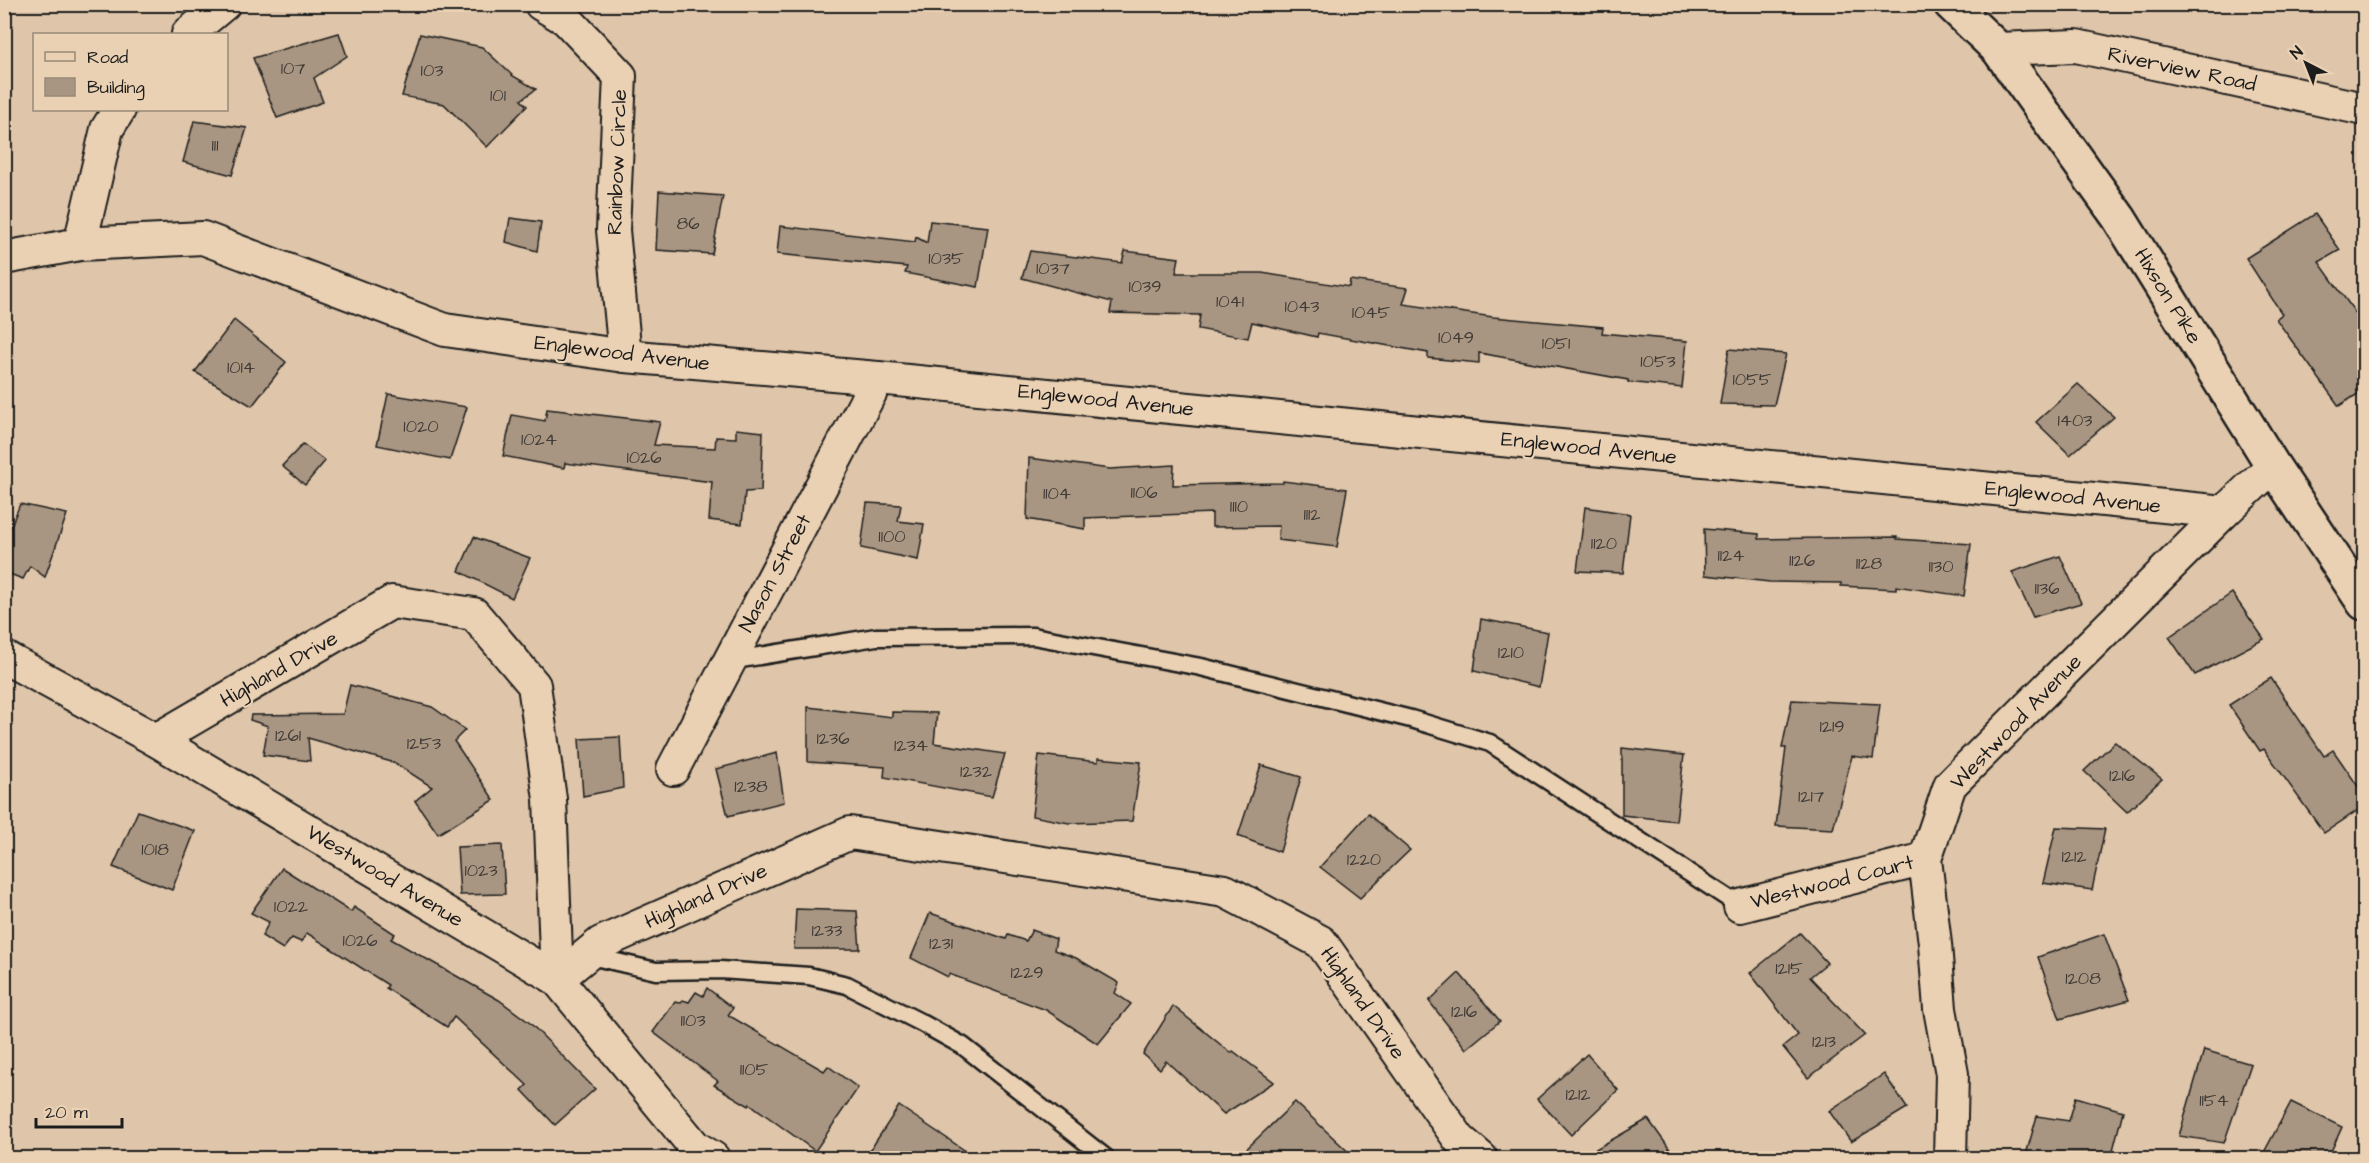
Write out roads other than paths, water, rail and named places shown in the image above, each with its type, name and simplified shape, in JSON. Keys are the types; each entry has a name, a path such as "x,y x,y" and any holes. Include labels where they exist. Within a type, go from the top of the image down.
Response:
{"main road":[{"name":"Hixson Pike","path":"1951,4 1998,49 2119,218 2273,466 2364,603"}],"street":[{"path":"189,33 224,4"},
{"name":"Rainbow Circle","path":"541,4 567,19 620,76 613,230 625,356"},
{"name":"Riverview Road","path":"1998,49 2076,46 2364,109"},
{"path":"80,244 107,129 118,111"},
{"name":"Englewood Avenue","path":"4,258 80,244 203,238 445,330 625,356 878,378 2224,512"},
{"name":"Nason Street","path":"673,769 878,378"},
{"name":"Westwood Avenue","path":"1950,1158 1952,1074 1940,1009 1925,859 1950,785 2273,466"},
{"name":"Highland Drive","path":"156,740 392,602 474,614 534,685 550,799 557,979"},
{"name":"Westwood Avenue","path":"4,657 156,740 557,979 695,1147 713,1158"},
{"name":"Highland Drive","path":"557,979 601,943 850,833 1226,891 1321,942 1459,1139 1481,1158"},
{"name":"Westwood Court","path":"1740,906 1925,859"}],"lane":[{"path":"729,661 876,637 1033,636 1201,667 1411,719 1490,743 1740,906"},
{"path":"586,955 656,971 720,970 809,976 847,986 963,1046 1106,1158"}]}
